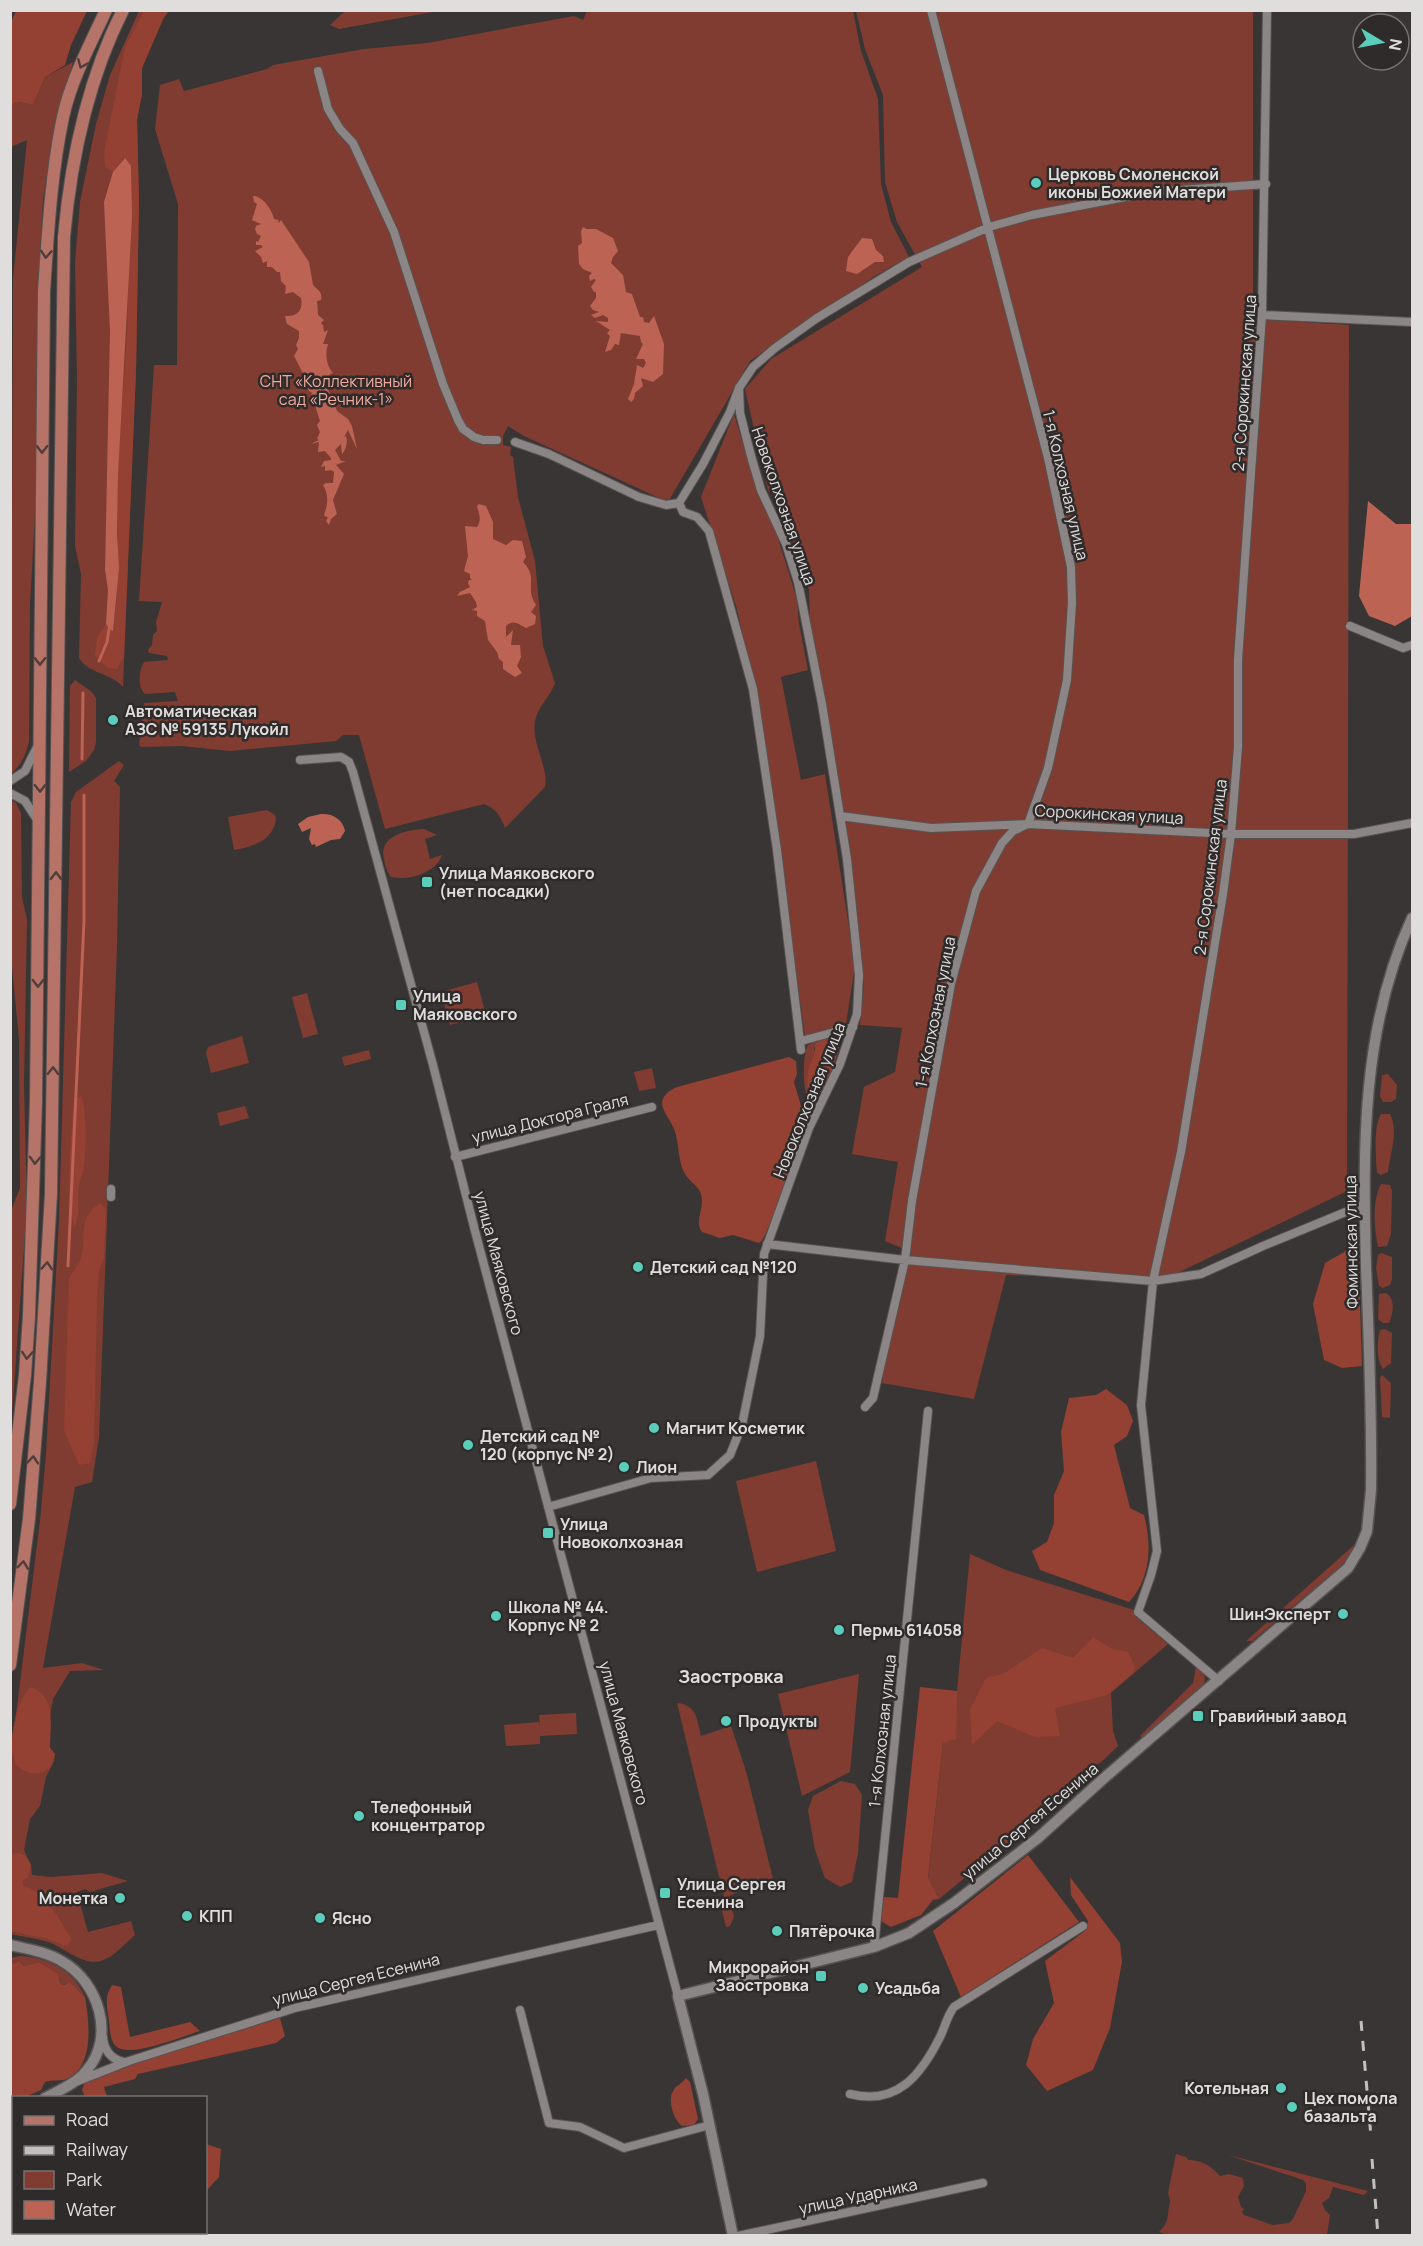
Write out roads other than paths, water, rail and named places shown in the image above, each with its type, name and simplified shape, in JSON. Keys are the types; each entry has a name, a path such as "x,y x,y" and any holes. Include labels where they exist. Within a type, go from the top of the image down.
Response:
{"main road":[{"path":"10,1503 30,1316 37,1090 44,291 48,230 64,116 80,66 106,10"},
{"path":"10,1665 28,1519 40,1382 51,1194 64,237 71,177 81,124 105,51 123,10"}],"street":[{"name":"1-я Колхозная улица","path":"865,1407 873,1398 905,1260 912,1201 951,984 976,891 1002,843 1013,831 1028,824 1048,768 1067,680 1072,603 1071,567 1048,458 931,10"},
{"name":"2-я Сорокинская улица","path":"1219,1681 1138,1612 1157,1551 1141,1405 1153,1281 1181,1152 1231,834 1238,747 1238,660 1262,315 1268,10"},
{"path":"318,71 328,109 340,129 353,143 394,232 443,384 460,425 474,437 496,440"},
{"name":"Новоколхозная улица","path":"801,1050 777,850 753,689 709,531 697,517 683,512 679,503 703,464 730,412 739,388 759,361 817,318 909,262 989,227 1032,215 1141,194 1266,184"},
{"path":"1262,315 1413,322"},
{"name":"Новоколхозная улица","path":"548,1508 651,1478 708,1475 730,1455 742,1425 760,1336 764,1254 809,1128 840,1064 853,1027 859,1000 859,975 840,816 822,704 798,582 786,544 761,490 740,412 739,388"},
{"path":"515,442 549,454 639,497 666,506 679,503"},
{"path":"1350,626 1403,648 1413,645"},
{"path":"10,781 20,775 32,761 39,730"},
{"name":"улица Маяковского","path":"300,760 343,758 349,762 353,772 431,1058 455,1157 678,1996 710,2125 733,2235"},
{"path":"10,793 26,801 36,816 40,835"},
{"name":"Сорокинская улица","path":"840,816 931,828 1028,824 1231,834 1354,834 1413,823"},
{"name":"Фоминская улица","path":"1348,1568 1365,1537 1371,1502 1365,1134 1372,1050 1390,975 1413,918"},
{"path":"801,1041 853,1027"},
{"name":"улица Доктора Граля","path":"455,1157 652,1107"},
{"path":"767,1244 905,1260 1153,1281 1201,1275 1263,1246 1365,1204"},
{"name":"1-я Колхозная улица","path":"874,1947 928,1411"},
{"name":"улица Сергея Есенина","path":"678,1996 874,1947 909,1933 969,1893 1038,1838 1103,1779 1348,1568"},
{"name":"улица Сергея Есенина","path":"68,2085 125,2062 296,2008 658,1925"},
{"path":"850,2094 873,2096 892,2092 907,2084 935,2046 954,2007 1083,1926"},
{"path":"10,1945 52,1956 78,1972 93,1993 104,2043 109,2054 125,2062"},
{"path":"10,1953 32,1950"},
{"path":"520,2010 549,2123 580,2127 624,2148 710,2125"},
{"path":"47,2096 68,2085 91,2065 98,2049 101,2024"},
{"name":"улица Ударника","path":"738,2235 983,2183"}],"water":[{"path":"125,158 131,166 132,218 118,475 119,568 113,631 106,624 110,331 104,202 113,172"},
{"path":"253,196 260,198 266,204 274,219 279,223 281,220 309,262 313,285 321,295 321,300 317,301 318,315 324,320 321,323 324,332 328,330 323,344 328,344 327,359 333,373 330,374 327,387 337,411 348,419 352,426 357,449 348,430 344,437 346,436 347,440 346,448 342,454 341,444 335,450 341,461 346,461 336,465 344,474 333,500 337,514 331,519 329,525 326,521 328,517 324,515 327,500 323,485 333,483 334,472 325,471 325,466 321,467 324,461 331,460 331,458 325,451 318,452 319,442 311,444 319,440 317,439 320,432 317,425 320,421 315,405 317,400 311,395 305,383 307,381 294,356 298,349 296,345 299,331 287,324 285,316 299,312 301,298 293,292 285,294 286,286 281,281 280,272 267,267 267,261 263,263 255,251 263,247 256,245 256,241 258,242 261,236 255,229 261,224 252,220 257,204"},
{"path":"583,227 596,229 613,238 618,251 611,263 623,275 626,292 632,294 644,322 649,323 654,316 664,344 663,374 653,382 641,378 643,386 635,393 631,402 628,399 634,384 637,365 643,368 646,363 644,359 636,359 643,344 640,336 621,333 619,345 615,344 611,350 605,352 610,336 607,333 610,330 596,321 608,322 608,318 603,315 595,318 591,315 599,312 590,306 596,298 596,292 591,287 596,280 590,281 589,276 592,273 583,269 579,264 578,246 582,243"},
{"path":"862,238 872,239 876,250 883,256 884,262 875,262 857,274 846,271 848,257"},
{"path":"1368,501 1396,524 1412,524 1412,616 1395,626 1369,616 1359,596"},
{"path":"479,504 486,506 493,522 493,539 506,545 513,540 522,541 526,557 523,562 530,573 531,593 536,605 531,612 536,616 535,624 526,628 514,623 506,626 506,637 513,630 511,645 520,645 521,657 517,666 522,673 515,677 503,669 503,662 488,640 485,621 477,616 477,611 472,610 477,607 470,593 457,596 470,587 468,583 472,580 470,574 464,571 468,556 465,526 477,527 479,524 477,506"},
{"path":"321,814 336,818 342,823 345,831 340,839 331,840 316,847 309,839 311,828 302,832 298,824 308,817"}],"waterway":[{"path":"99,661 107,642 109,629"},
{"path":"82,759 83,693"},
{"path":"68,1266 84,921 84,795"}],"railway":[{"path":"1361,2021 1371,2137"},
{"path":"1372,2159 1378,2236"}],"place":[{"name":"Церковь Смоленской иконы Божией Матери","path":"1036,183"},
{"name":"Автоматическая АЗС № 59135 Лукойл","path":"113,720"},
{"name":"Улица Маяковского (нет посадки)","path":"427,882"},
{"name":"Улица Маяковского","path":"401,1005"},
{"name":"Детский сад №120","path":"638,1267"},
{"name":"Магнит Косметик","path":"654,1428"},
{"name":"Детский сад № 120 (корпус № 2)","path":"468,1445"},
{"name":"Лион","path":"624,1467"},
{"name":"Улица Новоколхозная","path":"548,1533"},
{"name":"ШинЭксперт","path":"1343,1614"},
{"name":"Школа № 44. Корпус № 2","path":"496,1616"},
{"name":"Пермь 614058","path":"839,1630"},
{"name":"Гравийный завод","path":"1198,1716"},
{"name":"Продукты","path":"726,1721"},
{"name":"Телефонный концентратор","path":"359,1816"},
{"name":"Улица Сергея Есенина","path":"665,1893"},
{"name":"Монетка","path":"120,1898"},
{"name":"КПП","path":"187,1916"},
{"name":"Ясно","path":"320,1918"},
{"name":"Пятёрочка","path":"777,1931"},
{"name":"Микрорайон Заостровка","path":"821,1976"},
{"name":"Усадьба","path":"863,1988"},
{"name":"Котельная","path":"1281,2088"},
{"name":"Цех помола базальта","path":"1292,2107"}],"district":[{"name":"Заостровка","path":"731,1677"}],"park label":[{"name":"СНТ «Коллективный сад «Речник-1»","path":"336,390"}]}
